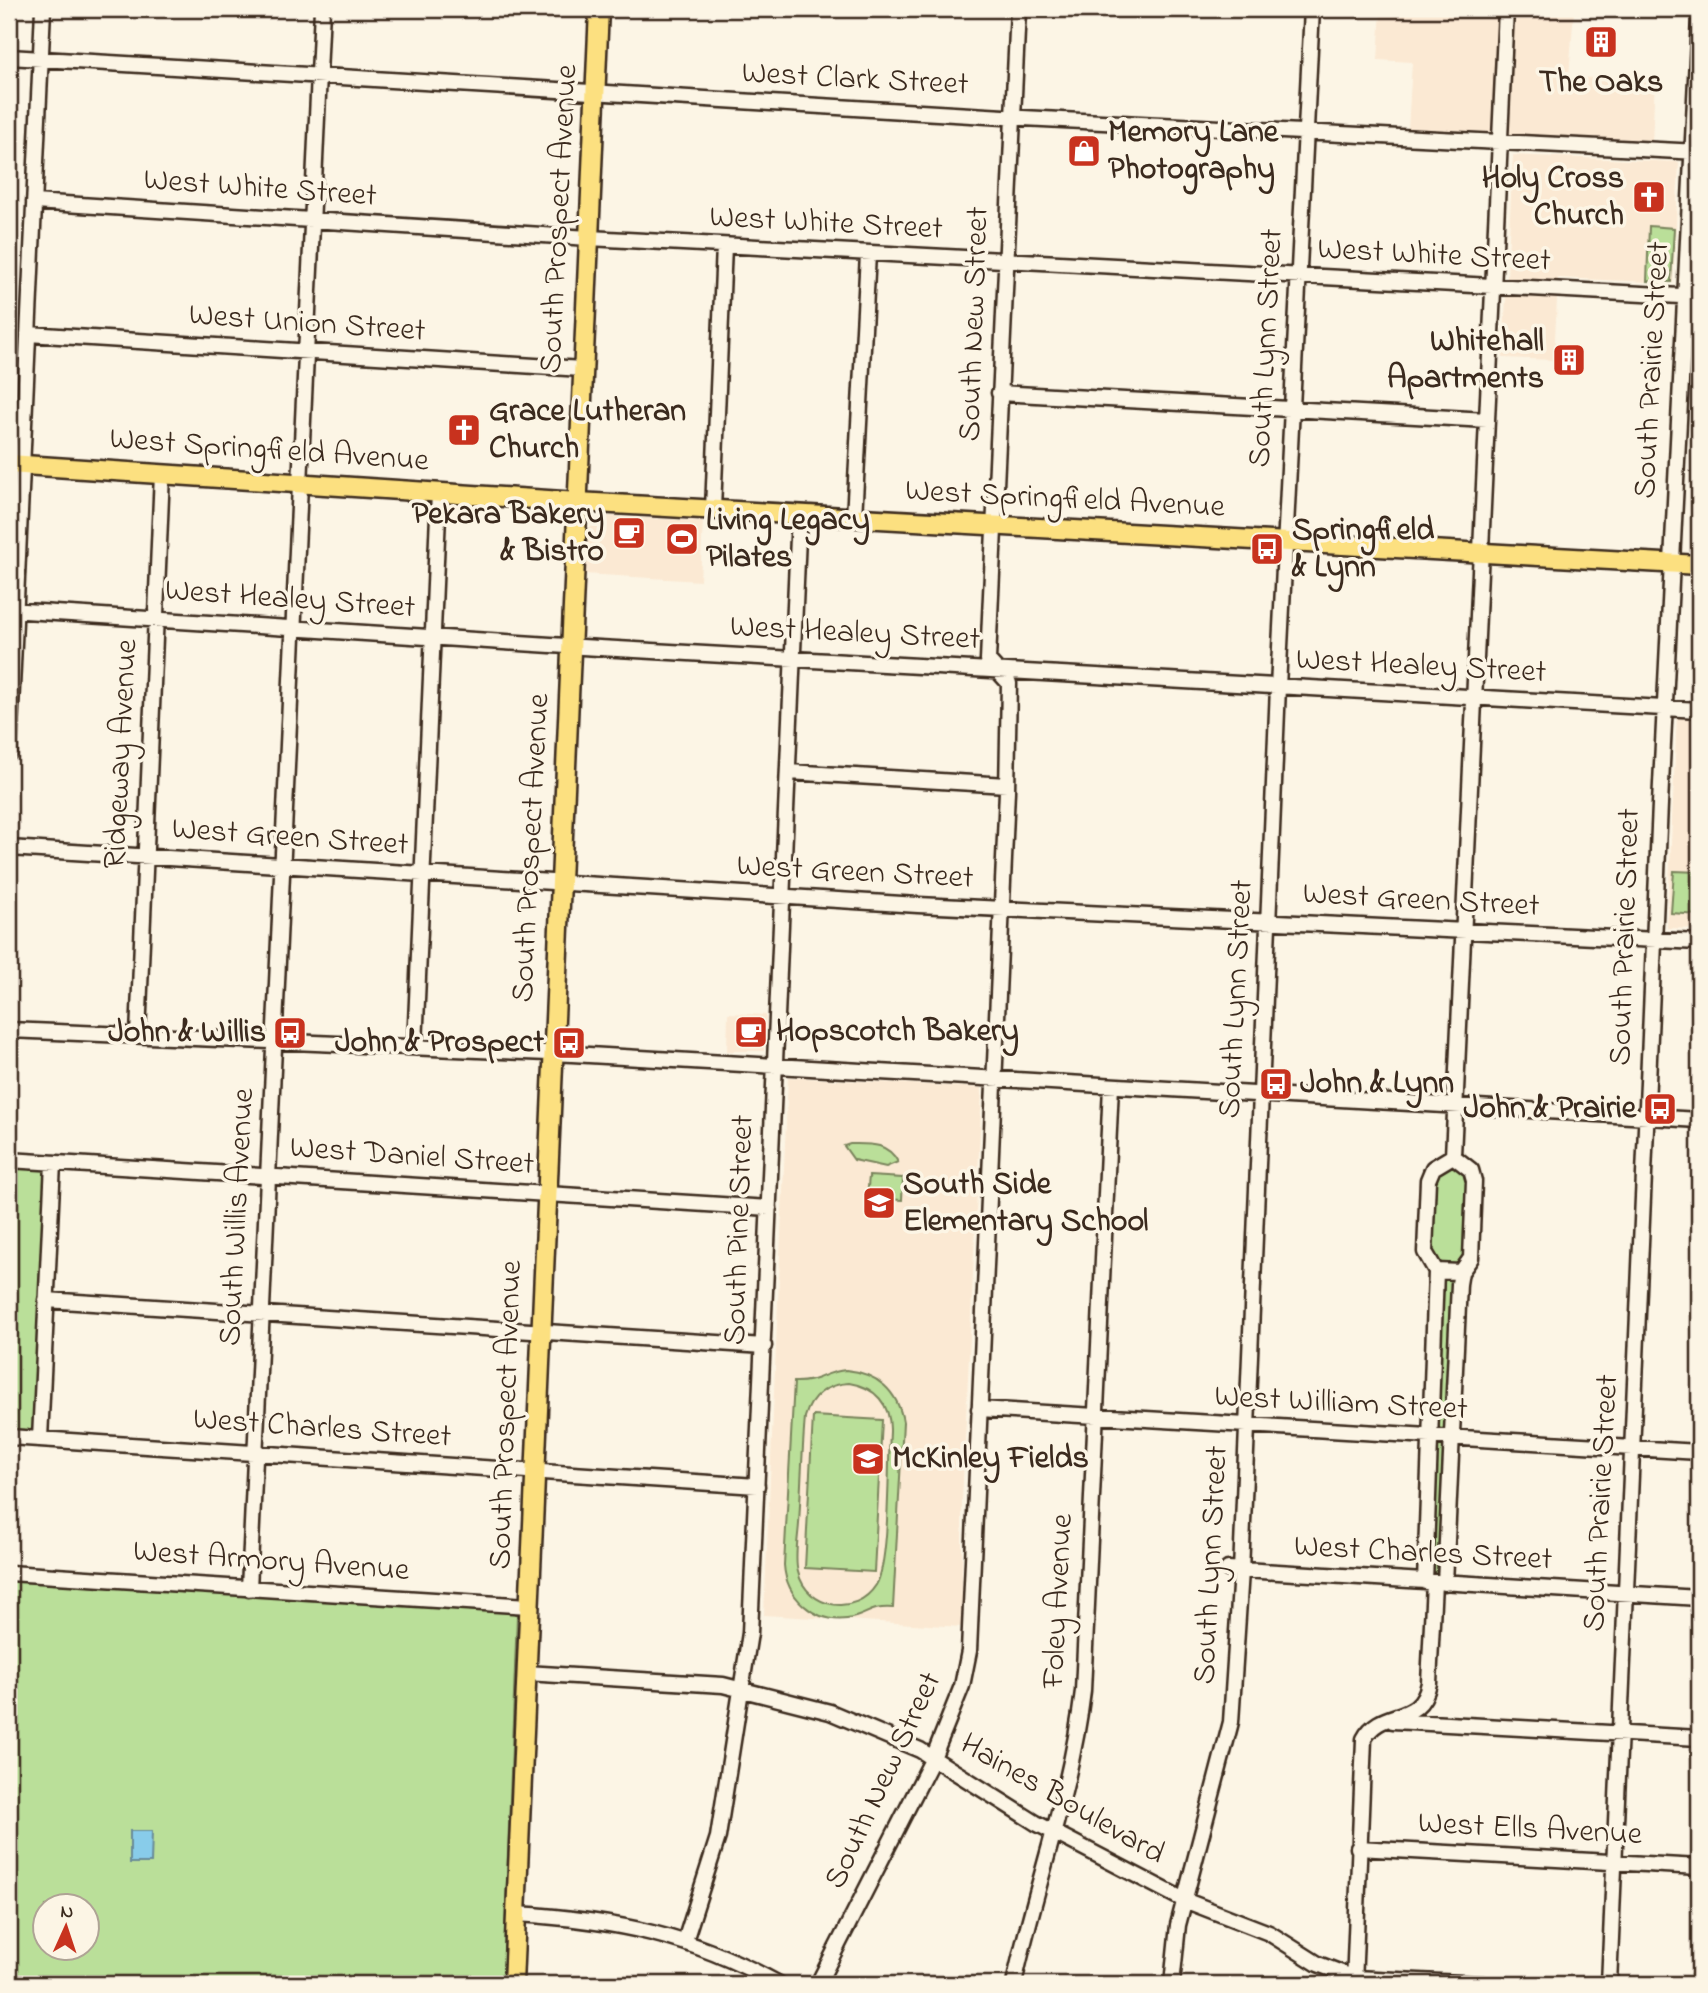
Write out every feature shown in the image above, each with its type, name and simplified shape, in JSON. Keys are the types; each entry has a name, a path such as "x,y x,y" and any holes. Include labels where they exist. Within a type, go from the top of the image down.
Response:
{"main road":[{"name":"South Prospect Avenue","path":"513,1984 599,9"},
{"name":"West Springfield Avenue","path":"16,465 578,502 1699,565"}],"street":[{"path":"9,753 16,465 28,334 43,9"},
{"name":"South Willis Avenue","path":"250,1589 322,9"},
{"name":"South New Street","path":"818,1984 933,1758 962,1686 969,1651 1007,785 1009,683 988,660 1018,9"},
{"name":"South Lynn Street","path":"1172,1984 1175,1948 1184,1900 1231,1722 1235,1570 1247,1426 1278,687 1312,9"},
{"path":"1453,1156 1506,9"},
{"name":"South Prairie Street","path":"1609,1984 1672,563 1692,297 1699,18"},
{"name":"West Clark Street","path":"9,57 1013,117 1696,152"},
{"name":"West White Street","path":"34,202 724,246 1692,297"},
{"path":"713,509 724,246"},
{"path":"854,518 868,254"},
{"name":"West Union Street","path":"28,334 582,369"},
{"path":"999,393 1487,420"},
{"name":"Ridgeway Avenue","path":"138,1035 162,474"},
{"path":"415,1046 439,492"},
{"name":"South Pine Street","path":"685,1941 718,1837 750,1633 799,514"},
{"name":"West Healey Street","path":"12,610 571,647 1699,710"},
{"path":"788,772 1007,785"},
{"name":"West Green Street","path":"9,848 1002,910 1699,942"},
{"path":"9,1030 553,1053 1699,1120"},
{"name":"Foley Avenue","path":"1014,1984 1030,1910 1074,1758 1083,1691 1111,1086"},
{"path":"1434,1583 1432,1438 1436,1271 1425,1252 1428,1180 1433,1168 1453,1156"},
{"path":"1432,1724 1429,1683 1434,1583 1450,1438 1461,1272 1471,1258 1474,1181 1471,1170 1453,1156"},
{"name":"West Daniel Street","path":"9,1160 769,1208"},
{"path":"40,1439 52,1163"},
{"path":"1436,1271 1461,1272"},
{"path":"46,1300 764,1346"},
{"name":"West William Street","path":"979,1409 1699,1452"},
{"name":"West Charles Street","path":"9,1437 757,1486"},
{"name":"West Charles Street","path":"1235,1570 1699,1598"},
{"name":"West Armory Avenue","path":"9,1573 529,1606"},
{"name":"Haines Boulevard","path":"526,1673 740,1688 830,1712 933,1758 1054,1832 1184,1900 1269,1933 1318,1964 1354,1981 1483,1984"},
{"path":"1354,1981 1364,1739 1372,1725 1408,1714 1422,1703 1429,1683"},
{"path":"1382,1720 1699,1738"},
{"name":"West Ells Avenue","path":"1358,1848 1699,1867"},
{"path":"516,1914 602,1921 685,1941 779,1984"}],"shaded area":[{"path":"1381,9 1574,9 1569,77 1655,80 1652,143 1408,130 1412,62 1378,60"},
{"name":"Holy Cross Church","path":"1513,155 1679,162 1673,283 1558,278 1554,360 1503,358"},
{"path":"604,516 703,521 700,581 585,574 589,529"},
{"path":"1677,715 1699,717 1699,929 1667,928"},
{"path":"728,1013 766,1015 764,1051 727,1051"},
{"path":"788,1077 982,1088 962,1501 962,1627 764,1615"}],"green space":[{"path":"1649,226 1674,228 1671,282 1647,281"},
{"path":"1674,871 1699,872 1699,915 1671,913"},
{"path":"871,1144 883,1148 894,1155 898,1162 886,1167 854,1160 844,1146"},
{"path":"9,1163 49,1165 36,1433 9,1432"},
{"path":"1452,1163 1468,1171 1468,1252 1463,1265 1446,1269 1431,1258 1432,1175"},
{"path":"869,1176 903,1178 902,1200 867,1198"},
{"path":"1444,1276 1454,1277 1446,1427 1442,1429 1437,1427"},
{"path":"838,1371 867,1375 884,1386 896,1401 903,1422 893,1608 879,1608 847,1619 824,1617 804,1606 790,1588 784,1565 794,1382 809,1381","holes":["841,1384 867,1388 880,1399 890,1422 884,1556 876,1585 867,1595 857,1602 833,1604 821,1601 811,1594 803,1584 797,1567 805,1417 811,1403 821,1392"]},
{"path":"813,1416 882,1420 874,1572 805,1568"},
{"path":"1436,1446 1444,1446 1447,1451 1440,1570 1434,1573 1430,1572"},
{"path":"9,1579 513,1611 517,1615 503,1984 9,1984"}],"water":[{"path":"130,1831 152,1831 151,1863 130,1863"}],"place":[{"name":"The Oaks","path":"1601,42"},
{"name":"Memory Lane Photography","path":"1084,151"},
{"name":"Holy Cross Church","path":"1649,197"},
{"name":"Whitehall Apartments","path":"1569,360"},
{"name":"Grace Lutheran Church","path":"464,430"},
{"name":"Pekara Bakery & Bistro","path":"629,533"},
{"name":"Living Legacy Pilates","path":"682,539"},
{"name":"Springfield & Lynn","path":"1267,549"},
{"name":"Hopscotch Bakery","path":"751,1032"},
{"name":"John & Willis","path":"290,1033"},
{"name":"John & Prospect","path":"569,1043"},
{"name":"John & Lynn","path":"1276,1084"},
{"name":"John & Prairie","path":"1660,1109"},
{"name":"South Side Elementary School","path":"879,1203"},
{"name":"McKinley Fields","path":"868,1459"}]}
